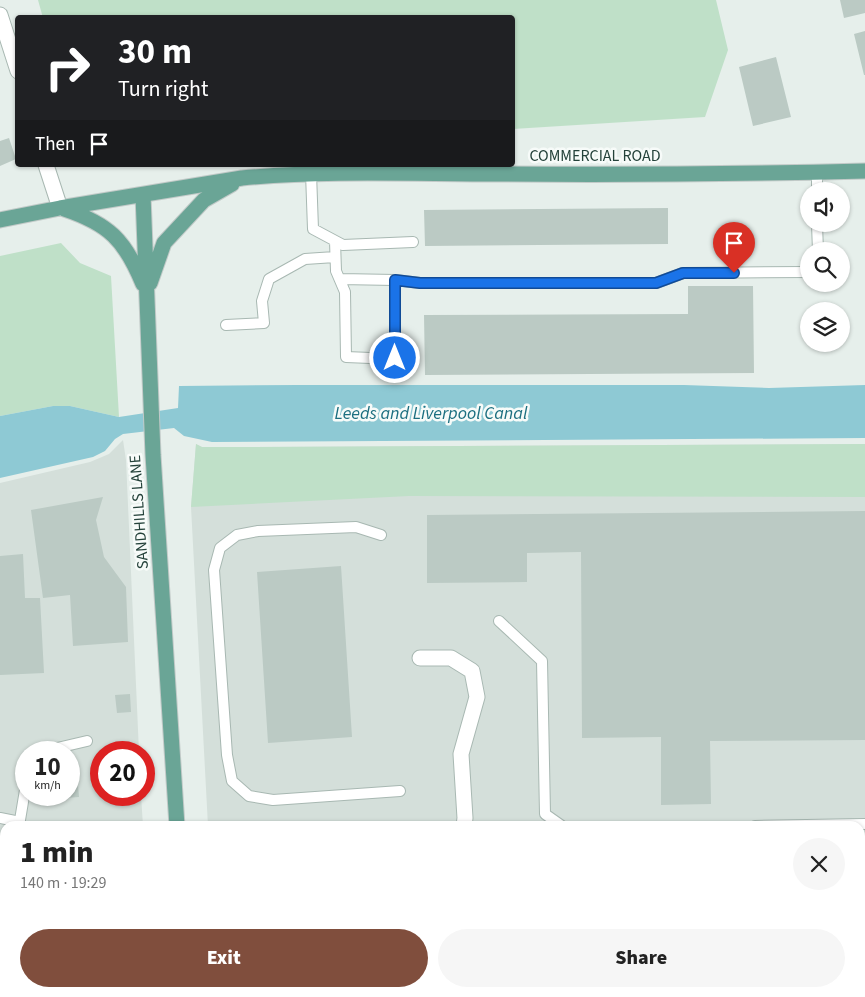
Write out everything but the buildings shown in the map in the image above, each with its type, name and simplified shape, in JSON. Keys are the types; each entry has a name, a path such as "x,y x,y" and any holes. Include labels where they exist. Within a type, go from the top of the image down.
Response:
{"main road":[{"name":"COMMERCIAL ROAD","path":"0,220 60,208 242,178 311,173 548,174 865,171"},
{"path":"147,292 164,243 204,200 242,178"},
{"name":"SANDHILLS LANE","path":"143,195 153,455 177,821"},
{"path":"60,208 88,217 108,230 125,247 147,292"}],"street":[{"path":"0,14 15,62"},
{"path":"47,167 60,208"},
{"path":"420,658 451,658 472,671 477,697 461,754 465,821"}],"lane":[{"path":"817,172 817,182"},
{"path":"311,173 313,229 343,245 413,242"},
{"path":"335,241 336,271 345,292 346,357 395,358 395,280"},
{"path":"226,325 264,323 262,301 269,279 305,259 335,257"},
{"path":"340,279 395,280 420,283 656,283 683,273 800,272"},
{"path":"381,535 356,527 258,531 237,535 220,548 214,570 227,755 232,781 249,796 273,800 400,790"},
{"path":"499,621 542,661 545,814 555,821"},
{"path":"80,743 87,741"},
{"path":"20,821 23,806"}],"shaded area":[{"path":"123,440 126,460 139,741 90,741 90,806 142,806 143,821 0,821 0,483 90,462 109,454"},
{"path":"196,444 202,447 244,447 865,444 865,821 208,821 191,507"}],"green space":[{"path":"38,0 716,0 728,50 705,117 515,129 515,15 42,15"},
{"path":"61,243 80,263 111,276 119,417 70,406 53,406 0,416 0,256"},
{"path":"196,444 202,447 244,447 865,444 865,497 409,496 191,507"}],"water":[{"name":"Leeds and Liverpool Canal","path":"684,385 769,388 865,385 865,438 212,442 184,436 174,428 123,434 115,439 105,451 93,457 0,478 0,416 53,406 70,406 119,417 178,408 179,386"}],"route":[{"path":"395,358 395,280 420,283 656,283 683,273 734,273"}]}
